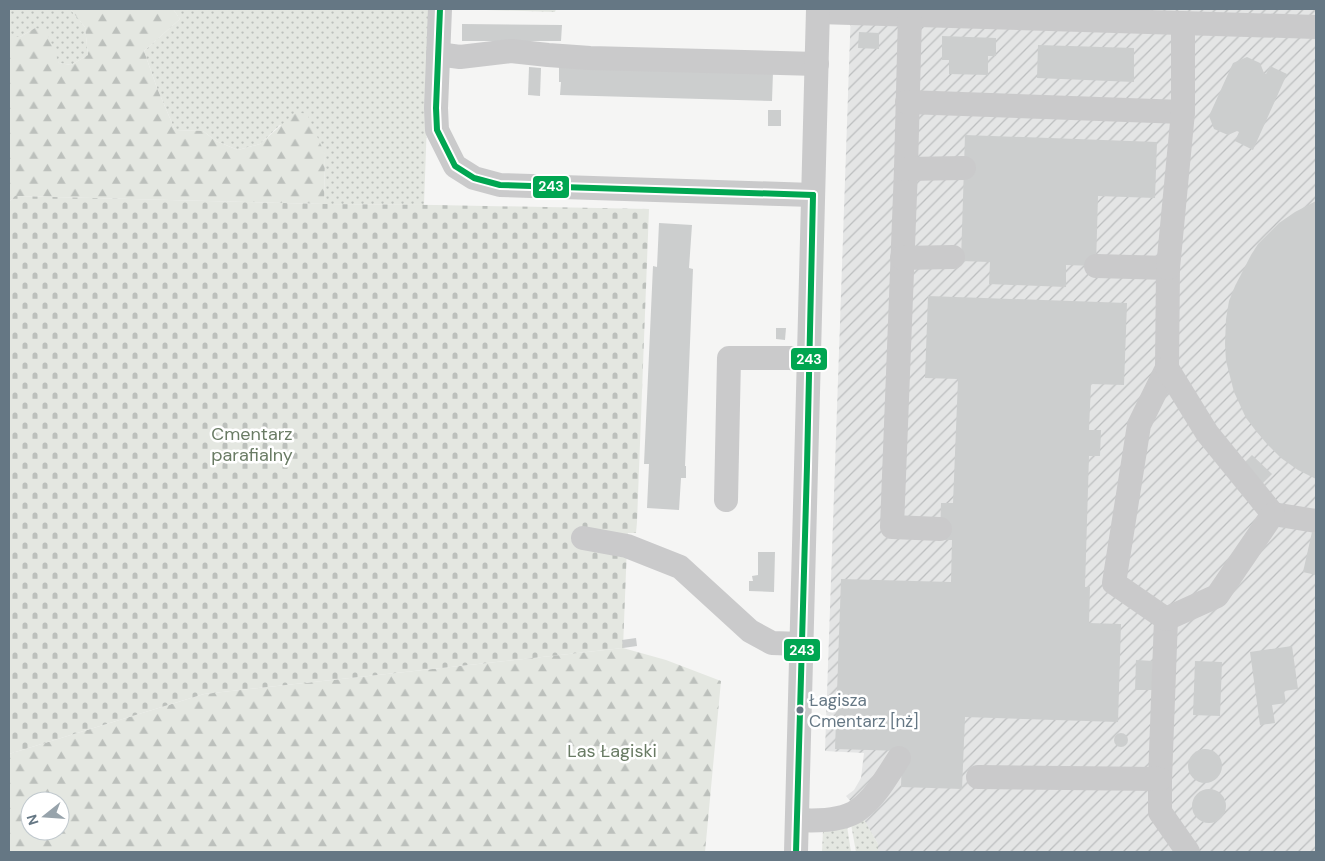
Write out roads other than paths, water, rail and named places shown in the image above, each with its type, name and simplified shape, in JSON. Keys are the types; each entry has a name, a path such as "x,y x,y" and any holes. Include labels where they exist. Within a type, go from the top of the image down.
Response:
{"street":[{"path":"440,9 436,108 437,130 455,166 474,178 500,185 813,195"},
{"path":"796,852 818,10 1316,28"},
{"path":"910,14 892,527 940,529"},
{"path":"1166,620 1114,583 1139,424 1167,368 1168,268 1182,112 1182,23"},
{"path":"438,54 460,57 511,51 590,58 816,64"},
{"path":"908,102 1182,112"},
{"path":"906,169 964,168"},
{"path":"902,258 953,257"},
{"path":"1096,266 1168,268"},
{"path":"726,500 730,358 810,360"},
{"path":"1167,368 1206,433 1272,514 1316,521"},
{"path":"1166,620 1217,596 1272,514"},
{"path":"583,538 627,546 680,567 750,631 772,643 802,644"},
{"path":"1166,620 1160,812 1188,852"},
{"path":"797,820 814,822 847,816 858,810 878,790 900,758"},
{"path":"978,777 1160,779"}],"place":[{"name":"Łagisza Cmentarz [nż]","path":"800,710"}],"park label":[{"name":"Cmentarz parafialny","path":"252,444"},
{"name":"Las Łagiski","path":"612,751"}]}
